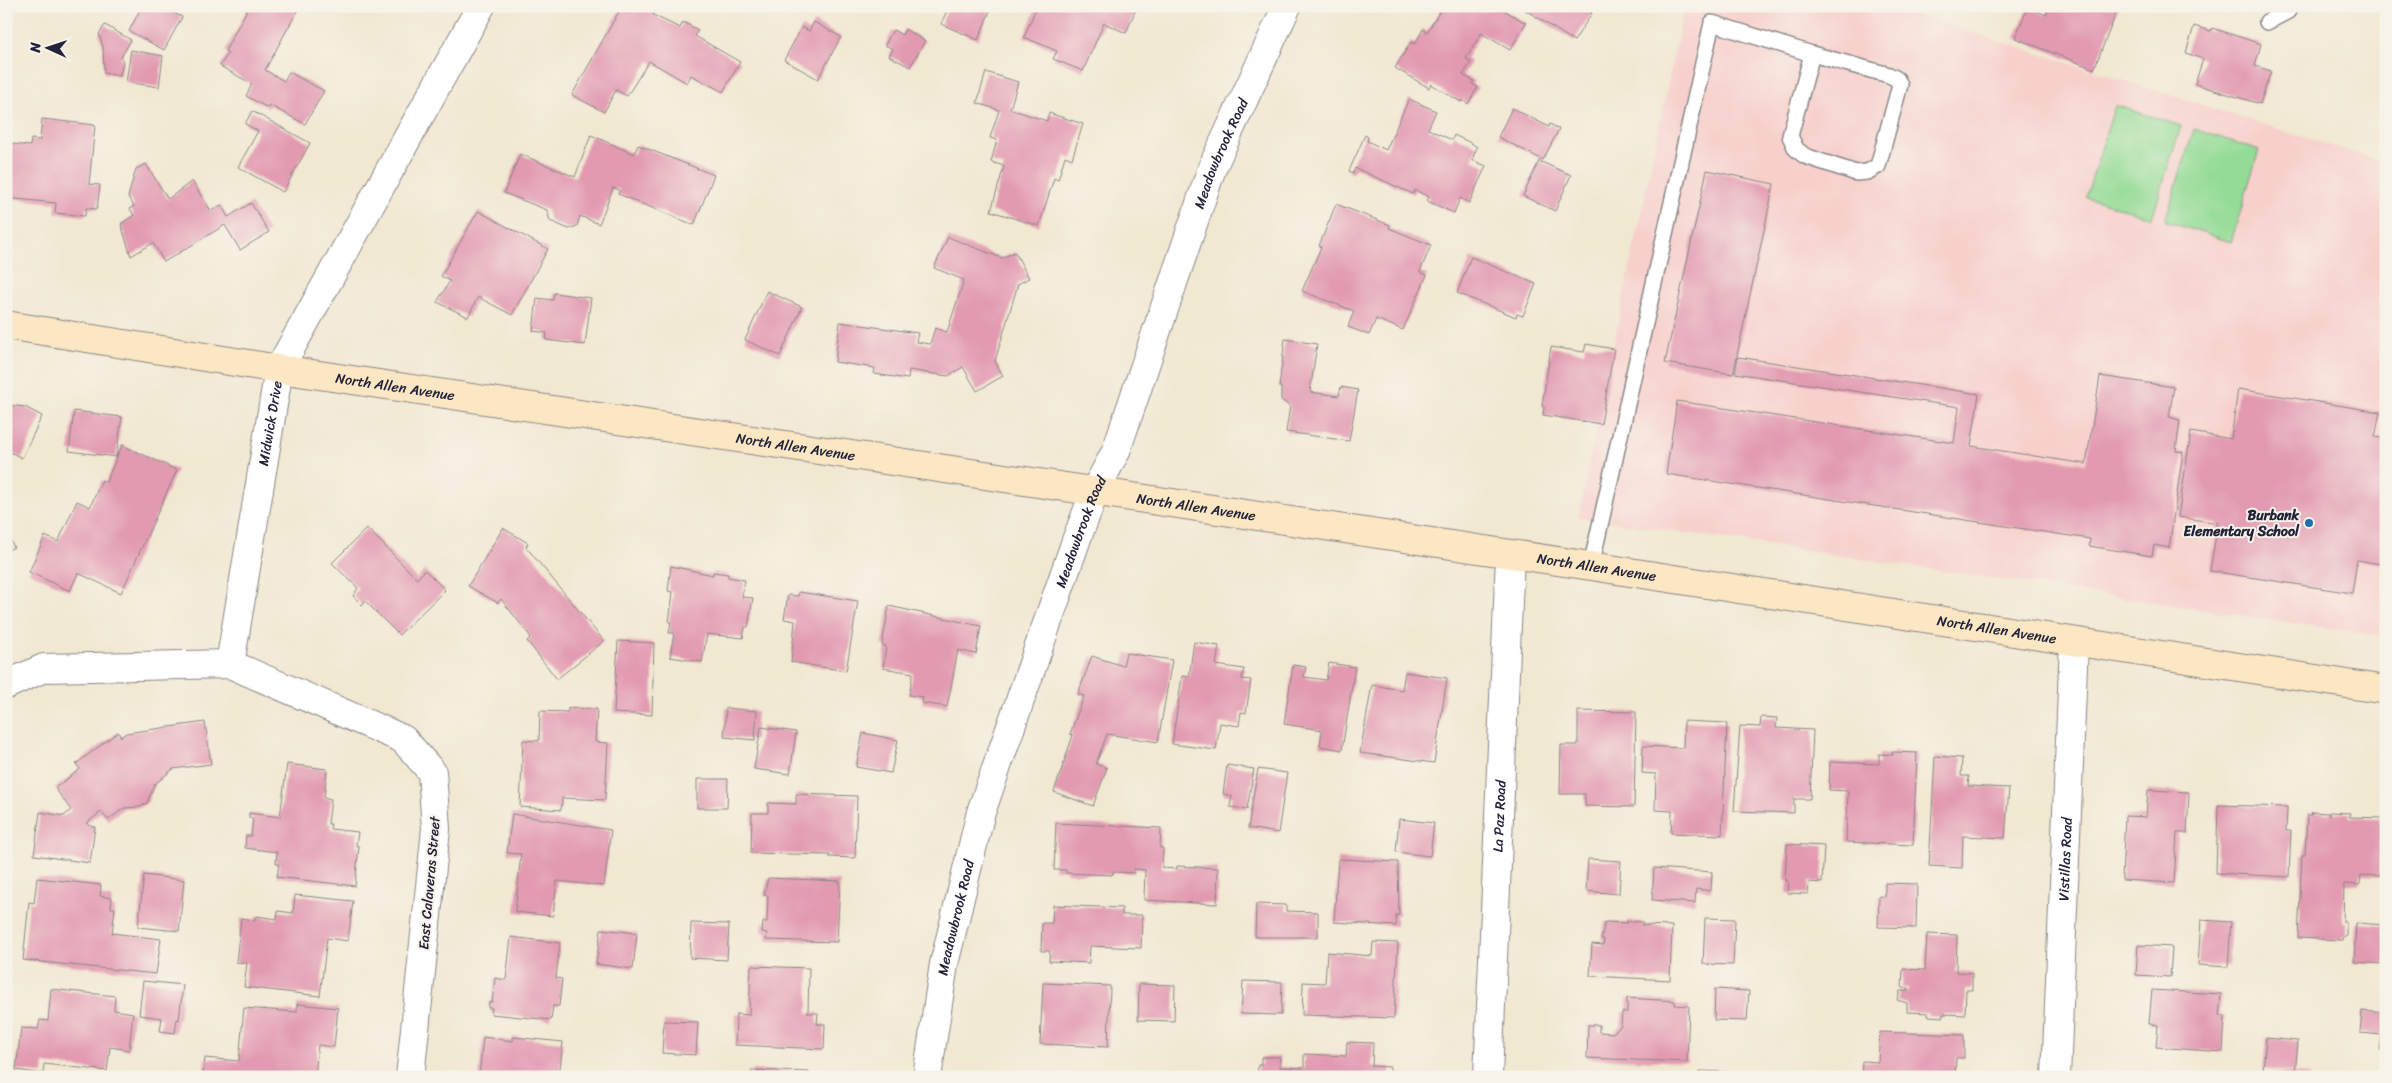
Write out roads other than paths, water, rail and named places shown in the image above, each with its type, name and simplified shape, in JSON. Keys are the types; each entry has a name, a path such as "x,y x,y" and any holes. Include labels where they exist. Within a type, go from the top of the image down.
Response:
{"street":[{"name":"Midwick Drive","path":"230,664 279,369 482,6"},
{"name":"Meadowbrook Road","path":"927,1077 944,964 981,812 1076,538 1095,491 1116,451 1212,168 1287,6"},
{"name":"North Allen Avenue","path":"6,325 279,369 1590,566 2386,690"},
{"name":"La Paz Road","path":"1488,1077 1510,554"},
{"name":"Vistillas Road","path":"2056,1077 2074,642"},
{"path":"6,685 44,668 230,664"},
{"name":"East Calaveras Street","path":"230,664 403,739 432,772 436,829 410,1077"}],"lane":[{"path":"2267,22 2288,11 2290,6"},
{"path":"1590,566 1606,503 1712,22 1812,54 1890,75 1897,79 1900,85 1878,166 1867,172 1856,172 1806,156 1796,149 1790,136 1812,54"}],"place":[{"name":"Burbank Elementary School","path":"2309,523"}]}
